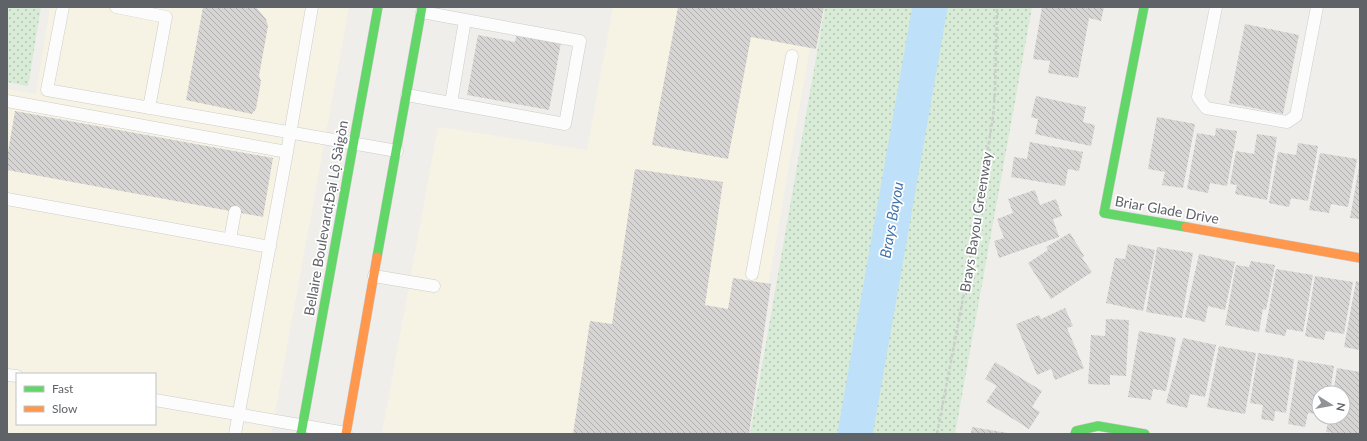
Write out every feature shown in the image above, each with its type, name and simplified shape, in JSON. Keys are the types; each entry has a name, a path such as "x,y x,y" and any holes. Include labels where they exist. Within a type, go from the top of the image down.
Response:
{"main road":[{"name":"Bellaire Boulevard;Đại Lộ Sàigòn","path":"301,430 378,7"},
{"name":"Briar Glade Drive","path":"1144,7 1104,212 1360,258"},
{"path":"346,434 422,9"},
{"path":"1076,432 1098,426 1145,434"}],"lane":[{"path":"63,7 47,90 397,151"},
{"path":"116,7 166,16 149,108"},
{"path":"235,434 291,133 312,7"},
{"path":"1216,7 1198,97 1206,108 1287,122 1296,116 1317,7"},
{"path":"407,95 565,124 579,48 580,41 465,20 422,9"},
{"path":"451,103 465,20"},
{"path":"752,274 792,56"},
{"path":"7,101 287,152"},
{"path":"271,172 283,174"},
{"path":"7,199 270,247"},
{"path":"230,239 235,212"},
{"path":"374,276 434,286"},
{"path":"156,400 238,415 301,430 346,434"}],"path":[{"name":"Brays Bayou Greenway","path":"937,434 966,283 993,117 997,7"}],"shaded area":[{"path":"50,7 349,7 271,434 7,434 7,89 36,94"},
{"path":"613,7 817,7 742,434 382,434 438,127 587,150"}],"green space":[{"path":"7,7 41,7 28,86 7,82"},
{"path":"825,7 1032,7 955,434 750,434"}],"building":[{"path":"203,7 256,7 266,19 268,26 259,76 261,81 256,109 252,114 186,100"},
{"path":"678,7 824,7 816,49 751,37 728,159 652,145"},
{"path":"1042,7 1104,7 1101,21 1089,18 1078,78 1048,73 1050,61 1033,59"},
{"path":"1245,24 1299,35 1283,114 1229,103"},
{"path":"517,33 561,42 549,110 467,95 478,35 515,42"},
{"path":"1036,96 1086,107 1083,122 1095,125 1091,146 1035,134 1038,119 1031,117"},
{"path":"15,111 273,158 263,217 7,170 7,158"},
{"path":"1157,117 1195,124 1183,188 1162,185 1165,172 1148,169"},
{"path":"1216,128 1237,131 1227,186 1210,183 1208,193 1187,189 1197,133 1215,136"},
{"path":"1257,134 1277,137 1267,200 1235,194 1237,185 1230,184 1236,151 1254,154"},
{"path":"1030,142 1083,152 1079,171 1068,169 1065,186 1011,177 1014,157 1027,159"},
{"path":"1298,143 1318,146 1308,201 1291,198 1289,207 1269,203 1278,152 1296,155"},
{"path":"1320,153 1357,159 1348,207 1331,204 1329,213 1309,210"},
{"path":"1359,167 1360,168 1360,219 1350,218"},
{"path":"635,169 723,182 705,305 728,309 733,278 771,284 749,434 573,434 590,321 612,324"},
{"path":"1035,190 1040,205 1056,199 1062,216 1053,219 1059,237 999,258 994,241 1004,238 997,219 1013,213 1008,199"},
{"path":"1070,233 1084,256 1082,258 1092,272 1051,299 1028,263 1048,250 1046,247"},
{"path":"1128,244 1155,250 1143,311 1106,303 1115,258 1125,259"},
{"path":"1157,247 1193,253 1182,318 1146,312"},
{"path":"1199,254 1235,262 1225,310 1208,306 1205,322 1185,317"},
{"path":"1251,261 1275,265 1266,310 1263,309 1259,332 1225,325 1236,265 1249,267"},
{"path":"1276,269 1313,275 1303,332 1287,329 1285,336 1265,332"},
{"path":"1315,276 1353,282 1344,334 1326,331 1324,340 1305,336"},
{"path":"1356,281 1360,282 1360,350 1344,347"},
{"path":"1065,308 1073,326 1067,328 1084,368 1055,380 1051,369 1037,375 1016,324 1039,315 1041,319"},
{"path":"1106,319 1129,320 1126,376 1110,375 1110,385 1088,384 1091,335 1105,336"},
{"path":"1139,331 1176,338 1166,391 1153,389 1151,400 1128,397"},
{"path":"1183,338 1216,345 1205,397 1190,394 1187,408 1166,403"},
{"path":"1219,346 1256,353 1245,414 1207,407"},
{"path":"1258,353 1294,359 1286,413 1275,411 1274,421 1261,419 1263,405 1250,403"},
{"path":"1298,360 1334,366 1331,385 1311,385 1311,413 1308,413 1305,427 1288,424"},
{"path":"995,362 1042,391 1032,407 1040,412 1029,429 986,402 997,386 985,379"},
{"path":"1337,368 1360,372 1360,434 1326,432 1327,425 1351,425 1351,385 1334,385"},
{"path":"972,427 1008,433 1008,434 971,434"}],"waterway":[{"name":"Brays Bayou","path":"855,434 930,7"}],"traffic: fast":[{"path":"301,434 378,7"},
{"path":"377,257 422,7"},
{"path":"1144,7 1104,213 1186,227"},
{"path":"1075,434 1076,431 1098,426 1145,434"}],"traffic: slow":[{"path":"1186,227 1360,258"},
{"path":"346,434 377,257"}]}
